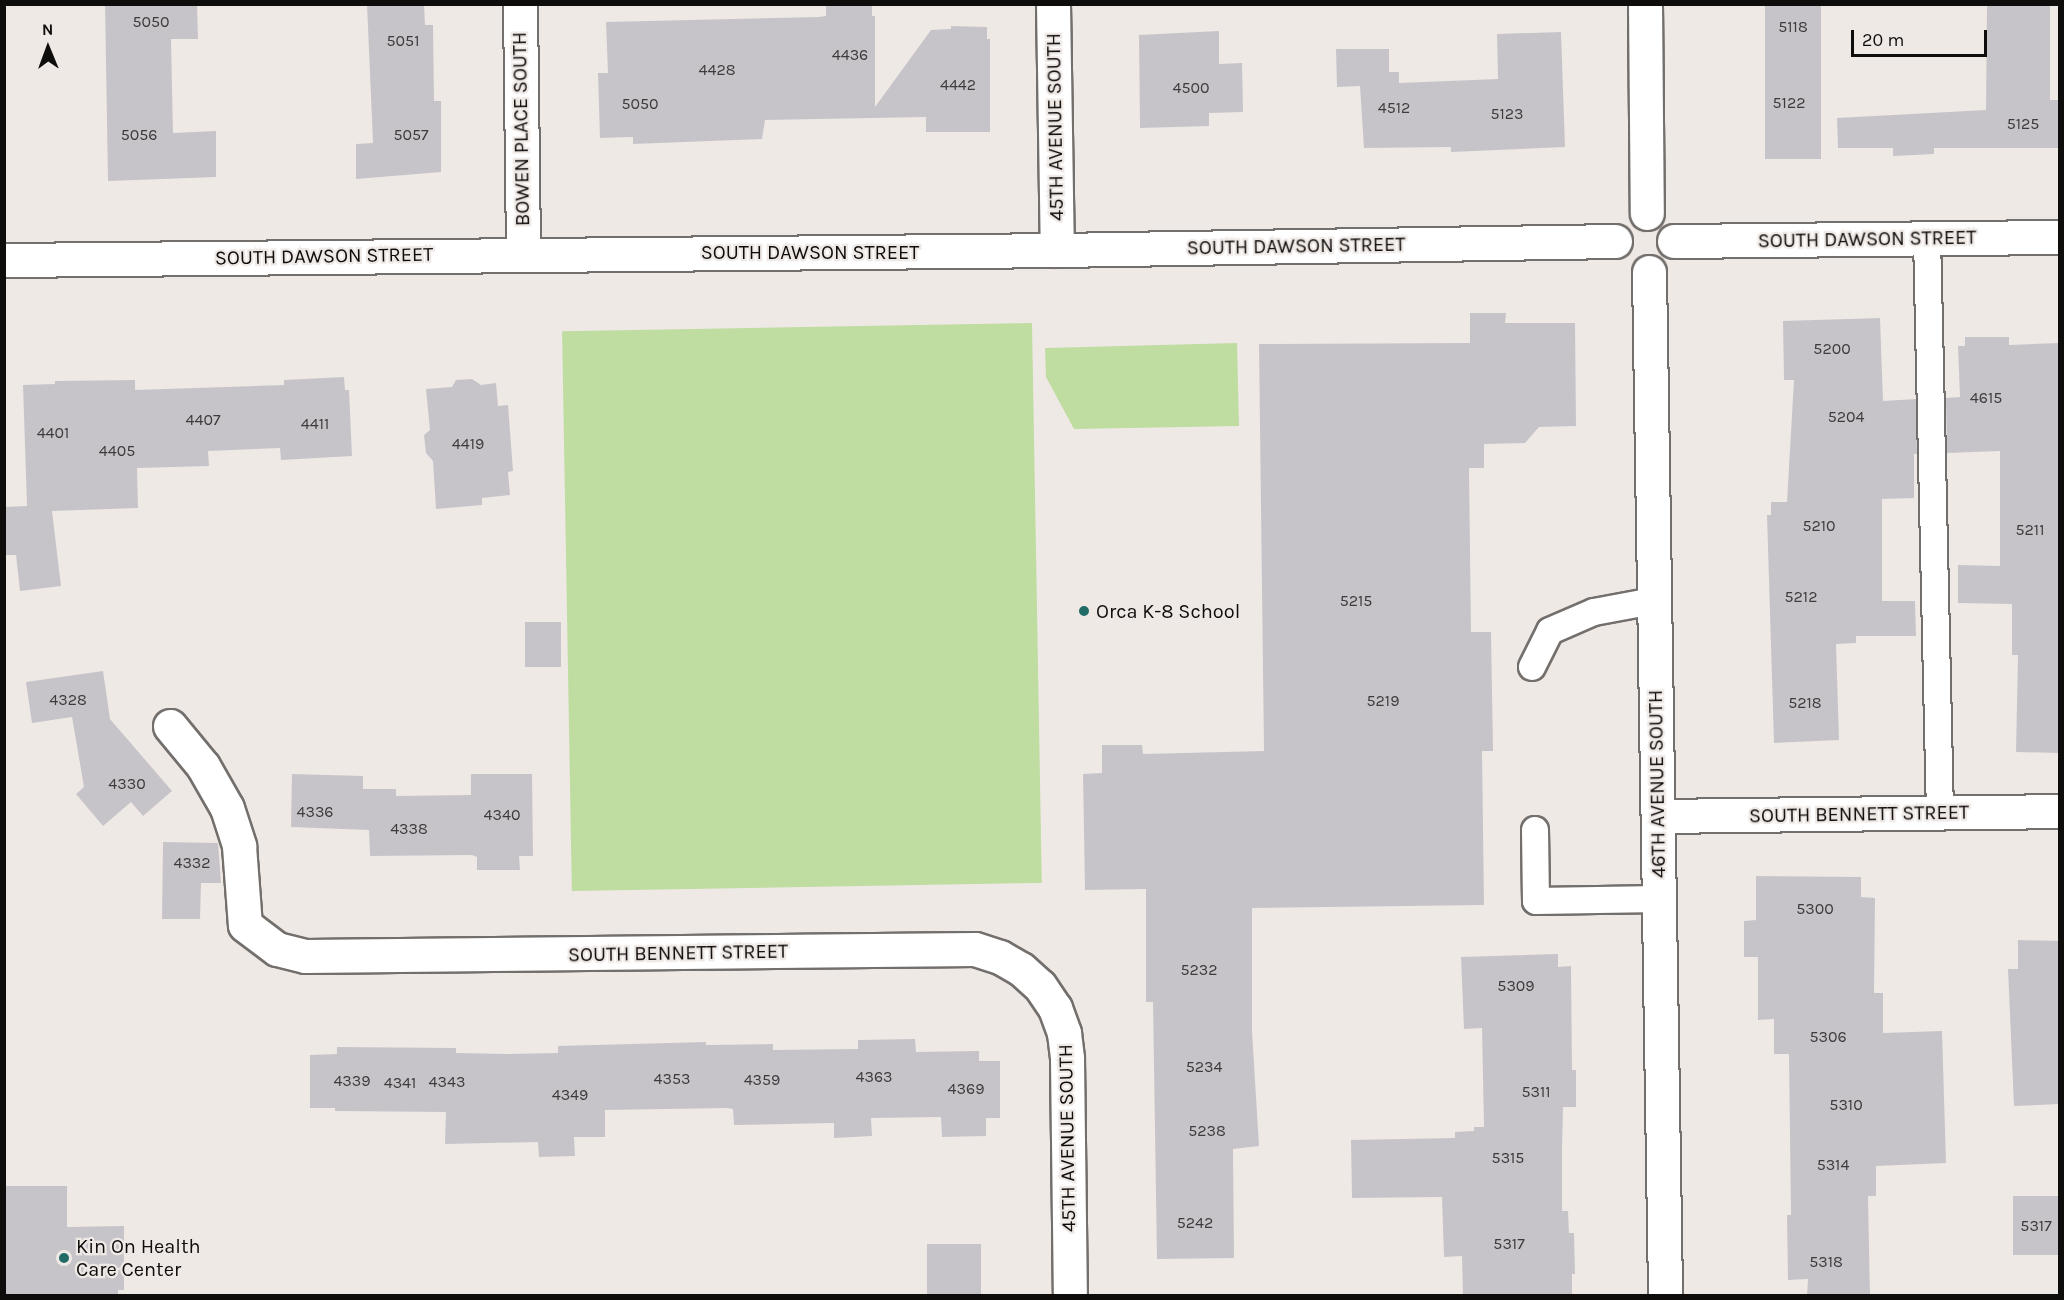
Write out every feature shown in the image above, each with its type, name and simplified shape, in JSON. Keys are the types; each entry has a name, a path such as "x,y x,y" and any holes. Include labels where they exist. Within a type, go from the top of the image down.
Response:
{"street":[{"name":"BOWEN PLACE SOUTH","path":"520,4 523,254"},
{"name":"45TH AVENUE SOUTH","path":"1053,4 1057,250"},
{"path":"1645,4 1647,213"},
{"path":"1647,213 1663,219 1670,227 1674,241 1672,255 1666,263 1649,272 1630,268 1622,262 1617,254 1615,241 1626,219 1635,214 1647,213"},
{"name":"SOUTH DAWSON STREET","path":"1674,241 2060,237"},
{"name":"SOUTH DAWSON STREET","path":"4,260 1057,250 1615,241"},
{"name":"46TH AVENUE SOUTH","path":"1649,272 1665,1296"},
{"name":"SOUTH BENNETT STREET","path":"170,726 203,766 227,808 239,846 245,925 277,949 305,957 975,949 1000,957 1022,969 1040,986"},
{"name":"SOUTH BENNETT STREET","path":"1658,816 2060,811"},
{"name":"45TH AVENUE SOUTH","path":"1040,986 1055,1008 1064,1033 1067,1059 1070,1296"}],"lane":[{"path":"1927,237 1940,813"},
{"path":"1532,667 1550,631 1594,612 1653,601"},
{"path":"1535,830 1536,901 1660,898"}],"green space":[{"path":"1032,323 1042,883 572,891 562,331"},
{"path":"1237,343 1239,426 1074,429 1046,377 1045,348"}],"building":[{"path":"105,4 197,4 198,39 171,39 173,133 216,131 216,177 108,181"},
{"path":"367,4 424,4 425,25 433,25 434,101 441,101 441,172 356,179 356,144 373,143"},
{"path":"826,4 872,4 872,16 875,16 875,107 931,30 951,29 951,26 987,27 987,39 990,39 990,132 926,132 926,117 765,120 762,139 633,144 633,137 600,138 598,73 608,73 606,22 819,17 826,16"},
{"path":"1765,4 1821,4 1821,159 1765,159"},
{"path":"1987,4 2050,4 2050,100 2060,100 2060,148 1934,148 1934,154 1893,156 1893,148 1838,148 1837,118 1986,110"},
{"path":"1219,31 1219,64 1242,63 1243,112 1209,113 1209,126 1140,128 1139,35"},
{"path":"1561,32 1565,147 1451,152 1451,147 1364,148 1360,86 1337,87 1336,49 1389,49 1389,72 1399,72 1399,83 1498,79 1497,34"},
{"path":"1470,313 1506,313 1505,323 1575,323 1576,426 1539,427 1525,443 1484,444 1484,468 1469,468 1471,632 1491,632 1493,751 1482,751 1484,905 1252,908 1252,1031 1259,1146 1233,1149 1234,1258 1157,1259 1153,1002 1146,1002 1146,889 1085,890 1083,774 1102,773 1102,745 1142,745 1143,754 1264,751 1259,344 1470,343"},
{"path":"1880,318 1883,401 1916,399 1917,454 1914,454 1914,498 1882,499 1882,601 1915,601 1916,636 1856,636 1856,643 1836,644 1839,740 1774,743 1767,515 1771,515 1771,502 1787,502 1794,380 1784,380 1783,321"},
{"path":"1965,337 2009,337 2009,345 2060,343 2060,753 2016,752 2018,655 2012,655 2012,604 1958,603 1958,565 2000,566 2000,451 1947,453 1946,398 1960,397 1958,346 1965,346"},
{"path":"344,377 345,390 349,390 352,456 281,460 280,448 208,451 209,466 137,468 138,508 52,511 61,586 20,591 16,555 4,555 4,507 27,506 23,385 55,384 55,381 135,380 135,390 284,385 284,380"},
{"path":"472,379 481,385 496,383 498,406 508,405 513,471 508,472 510,495 482,498 482,505 436,509 433,461 426,453 424,435 430,430 426,389 452,387 456,380"},
{"path":"525,622 561,622 561,667 525,667"},
{"path":"103,671 110,719 172,791 143,816 131,802 103,826 76,794 84,787 72,717 32,723 26,682"},
{"path":"292,774 363,776 363,789 396,789 396,796 471,795 471,774 532,774 533,856 519,856 520,870 477,870 477,857 472,855 370,856 369,830 291,827"},
{"path":"163,842 218,843 221,883 201,883 200,919 162,919"},
{"path":"1756,876 1861,877 1861,897 1875,898 1874,993 1883,993 1883,1033 1942,1031 1946,1163 1876,1166 1876,1196 1868,1196 1870,1296 1807,1296 1808,1279 1788,1280 1787,1215 1791,1215 1789,1054 1774,1054 1774,1019 1758,1020 1758,957 1744,957 1744,921 1756,920"},
{"path":"2018,940 2060,941 2060,1104 2014,1106 2008,969 2018,969"},
{"path":"1558,954 1558,967 1571,966 1572,1070 1576,1070 1576,1107 1563,1107 1562,1149 1562,1211 1568,1211 1569,1233 1574,1233 1575,1274 1572,1274 1572,1296 1463,1296 1462,1256 1444,1257 1442,1197 1352,1198 1351,1140 1455,1138 1455,1132 1474,1131 1474,1127 1484,1127 1482,1028 1464,1029 1461,957"},
{"path":"915,1039 916,1052 979,1051 979,1061 1000,1061 1000,1118 986,1118 986,1136 942,1137 941,1117 871,1118 872,1136 834,1138 834,1123 734,1125 733,1109 727,1108 605,1110 605,1137 574,1137 575,1156 539,1157 538,1142 445,1144 446,1112 335,1111 335,1108 310,1108 310,1055 337,1054 337,1047 456,1048 456,1053 507,1054 558,1053 558,1046 706,1042 706,1045 773,1044 773,1050 858,1049 858,1040"},
{"name":"Kin On Health Care Center","path":"4,1186 67,1186 67,1227 124,1226 124,1290 118,1290 118,1296 4,1296"},
{"path":"2013,1196 2060,1196 2060,1255 2013,1255"},
{"path":"927,1244 981,1244 981,1296 927,1296"}],"place":[{"name":"Orca K-8 School","path":"1084,611"},
{"name":"Kin On Health Care Center","path":"64,1258"}]}
